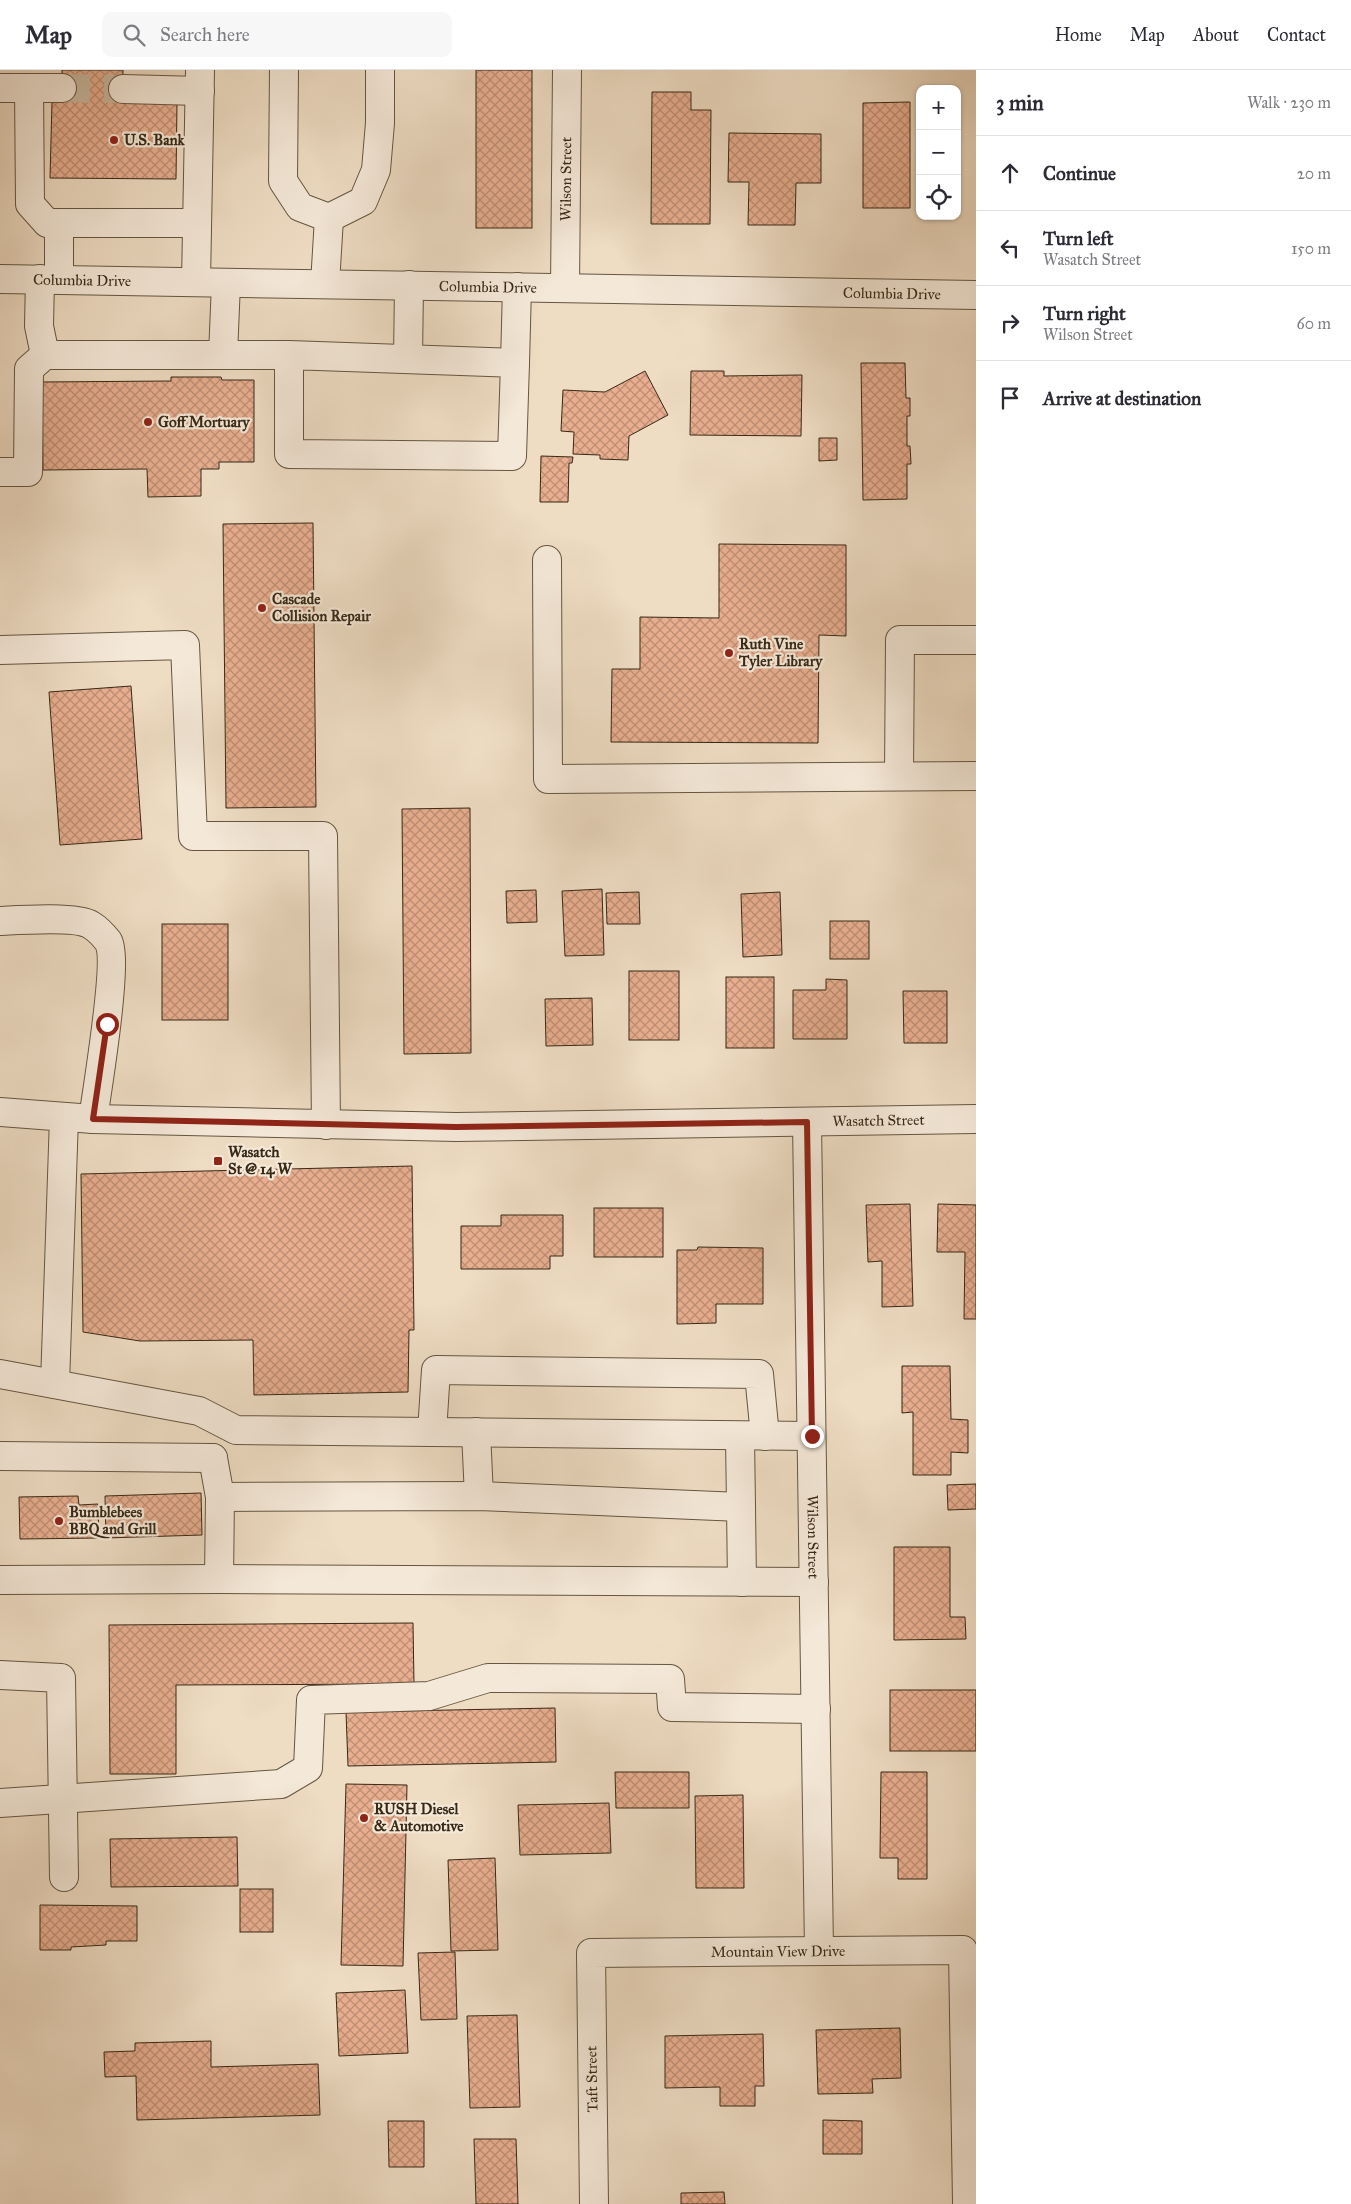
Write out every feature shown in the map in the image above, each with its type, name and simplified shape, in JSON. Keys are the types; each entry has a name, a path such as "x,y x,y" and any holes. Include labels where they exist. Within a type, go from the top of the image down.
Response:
{"street":[{"path":"284,70 284,181 300,207 329,218 363,201 376,170 380,123 380,70"},
{"name":"Wilson Street","path":"565,288 566,70"},
{"path":"122,89 200,80 196,282"},
{"path":"0,88 62,88"},
{"path":"29,88 30,204 48,223 197,223"},
{"path":"325,284 329,218"},
{"path":"45,355 39,326 50,279 59,224"},
{"name":"Columbia Drive","path":"0,279 976,294"},
{"path":"223,355 226,282"},
{"path":"408,359 409,285"},
{"path":"289,355 289,454 512,456 518,287"},
{"path":"0,472 28,472 28,369 45,355 289,355 515,363"},
{"path":"547,560 548,779 976,776"},
{"path":"899,776 900,640 976,640"},
{"path":"0,650 185,645 193,836 324,836 326,1125"},
{"path":"0,921 58,920 90,924 108,942 111,962 107,1024 93,1119"},
{"name":"Wasatch Street","path":"0,1112 93,1119 456,1127 976,1119"},
{"path":"55,1384 64,1117"},
{"name":"Wilson Street","path":"807,1122 819,1952"},
{"path":"432,1432 436,1370 760,1374 753,1436 741,1506 742,1582"},
{"path":"0,1374 199,1411 236,1430 812,1436"},
{"path":"219,1579 220,1497 213,1458 236,1430"},
{"path":"476,1432 478,1496"},
{"path":"0,1456 213,1458"},
{"path":"220,1497 478,1496 741,1506"},
{"path":"0,1580 219,1579 814,1582"},
{"path":"0,1675 61,1678 64,1877"},
{"path":"0,1803 281,1784 308,1768 311,1700 430,1696 488,1678 670,1679 672,1707 816,1709"},
{"name":"Mountain View Drive","path":"591,1953 963,1950 967,2204"},
{"name":"Taft Street","path":"591,1953 594,2204"}],"building":[{"name":"U.S. Bank","path":"62,70 123,70 122,102 177,103 176,179 50,178 52,101 62,102"},
{"path":"476,70 532,70 532,228 476,228"},
{"path":"652,92 691,92 691,110 711,110 710,224 651,224"},
{"path":"910,102 910,208 863,208 863,103"},
{"path":"729,133 821,134 821,183 796,183 795,225 748,225 749,182 728,182"},
{"path":"861,363 905,363 906,398 910,398 910,416 907,416 907,446 910,446 911,464 907,464 907,499 863,500"},
{"path":"645,371 668,415 629,436 628,460 600,459 600,455 573,454 574,432 561,431 563,390 605,392"},
{"path":"691,371 724,371 724,376 802,375 801,436 690,435"},
{"name":"Goff Mortuary","path":"171,377 221,377 222,380 254,380 254,462 219,462 219,469 201,469 201,496 148,497 147,469 43,470 42,382 171,381"},
{"path":"819,438 837,438 837,460 819,461"},
{"path":"541,456 573,457 572,463 569,463 568,502 540,502"},
{"path":"313,523 316,807 226,808 223,524"},
{"name":"Ruth Vine Tyler Library","path":"719,544 846,545 846,636 819,635 818,743 611,742 612,669 640,669 640,617 719,618"},
{"path":"131,686 142,839 60,845 49,692"},
{"path":"470,808 471,1053 404,1054 402,809"},
{"path":"602,889 604,955 565,956 562,891"},
{"path":"536,890 537,922 507,923 506,891"},
{"path":"639,892 640,924 607,924 606,893"},
{"path":"780,892 782,955 743,957 741,894"},
{"path":"830,921 869,921 869,959 830,959"},
{"path":"162,924 228,924 228,1020 162,1020"},
{"path":"629,971 679,971 679,1040 629,1040"},
{"path":"726,977 774,977 774,1048 726,1048"},
{"path":"826,979 847,980 847,1039 793,1039 793,990 826,990"},
{"path":"903,991 947,991 947,1043 904,1043"},
{"path":"592,998 593,1045 546,1046 545,999"},
{"path":"412,1166 414,1330 409,1330 408,1392 254,1395 253,1340 140,1341 83,1332 81,1174"},
{"path":"910,1204 913,1306 882,1307 882,1261 868,1262 866,1205"},
{"path":"938,1204 976,1205 976,1319 964,1319 965,1252 937,1252"},
{"path":"594,1208 663,1208 663,1257 594,1257"},
{"path":"501,1215 563,1215 563,1256 550,1256 550,1269 461,1269 461,1226 501,1226"},
{"path":"698,1247 763,1248 763,1304 716,1304 716,1323 677,1324 677,1250 697,1250"},
{"path":"902,1366 950,1366 951,1419 968,1420 968,1453 951,1452 951,1475 913,1475 913,1412 902,1413"},
{"path":"976,1484 976,1509 948,1510 947,1485"},
{"path":"201,1493 202,1535 106,1538 105,1496"},
{"name":"Bumblebees BBQ and Grill","path":"78,1496 79,1505 98,1504 99,1538 20,1539 19,1497"},
{"path":"894,1547 950,1547 950,1617 965,1617 966,1639 894,1640"},
{"path":"413,1623 414,1684 176,1685 176,1774 110,1774 109,1625"},
{"path":"890,1690 976,1690 976,1751 890,1751"},
{"path":"555,1708 556,1762 348,1766 346,1712"},
{"path":"615,1772 689,1772 689,1808 616,1808"},
{"path":"881,1772 927,1772 927,1879 898,1879 898,1858 880,1858"},
{"path":"346,1784 407,1785 403,1966 341,1965"},
{"path":"743,1795 744,1888 696,1888 695,1796"},
{"path":"609,1803 611,1853 520,1855 518,1805"},
{"path":"237,1837 238,1886 111,1887 110,1839"},
{"path":"495,1858 498,1950 451,1951 448,1860"},
{"path":"240,1889 273,1889 273,1932 240,1932"},
{"path":"40,1905 137,1906 137,1941 106,1941 106,1945 71,1947 71,1950 40,1950"},
{"path":"455,1952 457,2019 421,2020 418,1953"},
{"path":"405,1990 408,2053 339,2056 336,1993"},
{"path":"517,2015 520,2107 470,2108 467,2016"},
{"path":"900,2028 901,2078 872,2079 873,2093 818,2094 816,2030"},
{"path":"763,2034 764,2086 755,2086 755,2106 720,2106 720,2087 665,2088 665,2036"},
{"path":"211,2041 211,2067 318,2064 320,2115 137,2120 136,2076 105,2077 104,2052 135,2051 135,2043"},
{"path":"823,2120 862,2121 862,2154 823,2154"},
{"path":"388,2121 424,2121 424,2167 389,2167"},
{"path":"474,2139 516,2139 518,2204 476,2204"},
{"path":"724,2192 725,2204 681,2204 681,2193"}],"tunnel":[{"path":"62,88 123,89"}],"place":[{"name":"U.S. Bank","path":"114,140"},
{"name":"Goff Mortuary","path":"148,422"},
{"name":"Cascade Collision Repair","path":"262,608"},
{"name":"Ruth Vine Tyler Library","path":"729,653"},
{"name":"Wasatch St @ 14 W","path":"218,1161"},
{"name":"Bumblebees BBQ and Grill","path":"59,1521"},
{"name":"RUSH Diesel & Automotive","path":"364,1818"}],"route":[{"path":"107,1024 93,1119 456,1127 807,1122 812,1436"}]}
